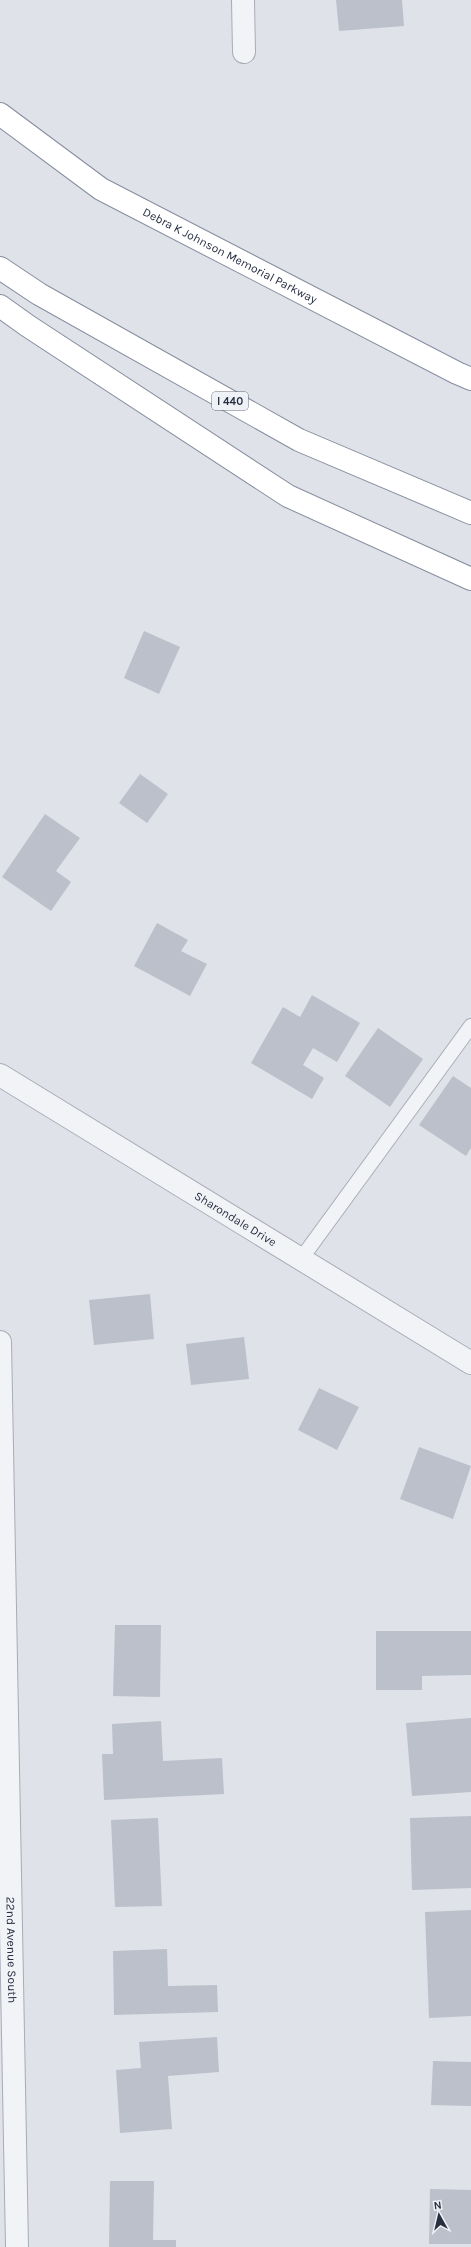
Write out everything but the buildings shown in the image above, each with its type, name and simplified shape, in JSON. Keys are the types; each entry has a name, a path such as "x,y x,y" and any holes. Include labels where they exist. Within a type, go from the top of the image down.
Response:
{"highway":[{"name":"Debra K Johnson Memorial Parkway","path":"0,114 101,190 466,376"},
{"name":"I 440","path":"0,268 39,294 299,440 471,512"},
{"path":"0,306 28,326 288,496 471,580"}],"street":[{"path":"243,0 244,52"},
{"name":"Sharondale Drive","path":"0,1075 471,1363"},
{"name":"22nd Avenue South","path":"0,1342 17,2247"}],"lane":[{"path":"301,1259 471,1026"}]}
